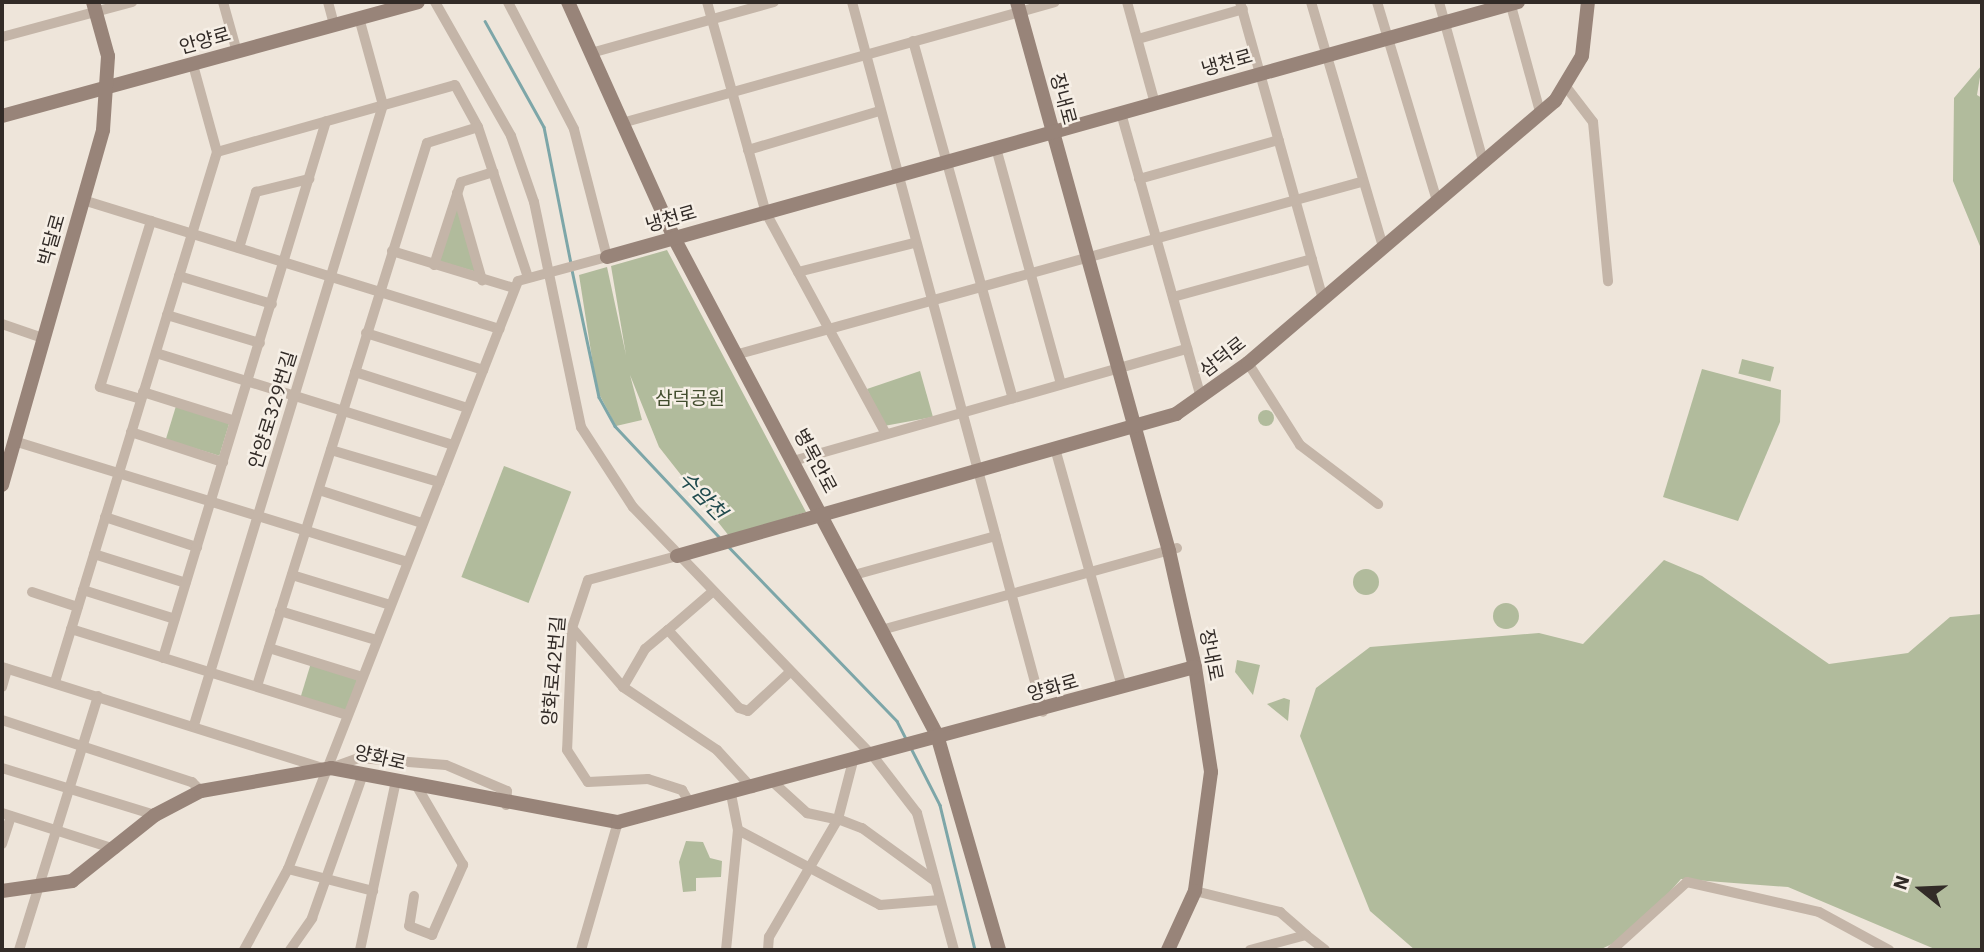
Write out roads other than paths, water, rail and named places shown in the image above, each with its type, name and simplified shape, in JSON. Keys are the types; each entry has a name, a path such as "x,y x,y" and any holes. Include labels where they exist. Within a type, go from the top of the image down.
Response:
{"street":[{"path":"2,37 94,7 132,2"},
{"path":"223,2 237,52"},
{"path":"328,2 334,24"},
{"name":"안양로","path":"2,117 418,2"},
{"path":"435,2 511,136 534,202 581,427 633,507 711,593 873,757 917,813 954,950"},
{"path":"244,950 288,869 514,288 528,277 607,257 574,129 508,2"},
{"name":"병목안로","path":"568,2 674,238 885,629 937,735 999,950"},
{"path":"707,2 766,213 885,432"},
{"path":"591,53 774,2"},
{"path":"852,2 896,176 1013,594 1043,713"},
{"path":"622,123 866,57 1018,7 1055,2"},
{"path":"1127,2 1155,104"},
{"path":"1311,2 1361,182 1383,246"},
{"path":"1377,2 1437,201"},
{"path":"1439,2 1483,161"},
{"name":"삼덕로","path":"677,556 1056,452 1134,428 1201,398 1248,363 1567,88 1587,39 1588,2"},
{"path":"1513,3 1540,112"},
{"name":"냉천로","path":"607,257 1513,3"},
{"path":"1138,38 1241,6 1323,299"},
{"name":"박달로","path":"2,485 5,463 14,441 83,200 107,88 108,57 94,7"},
{"name":"장내로","path":"1018,7 1134,428 1173,550 1195,667 1211,772 1195,891 1168,950"},
{"path":"359,18 383,105"},
{"path":"913,41 1013,398"},
{"path":"55,682 217,152 193,65"},
{"path":"217,152 455,85 478,127 528,277"},
{"path":"1567,88 1593,122 1608,281"},
{"name":"안양로329번길","path":"194,725 383,105"},
{"path":"748,150 880,111"},
{"path":"1121,113 1201,398"},
{"path":"163,658 326,121"},
{"path":"257,686 427,142 478,127"},
{"path":"1139,179 1279,140"},
{"path":"996,148 1061,384"},
{"path":"434,265 461,183 493,172"},
{"path":"239,248 256,192 309,179"},
{"path":"736,355 1361,182"},
{"path":"457,192 482,280"},
{"path":"83,200 499,329"},
{"path":"151,221 100,387 235,421"},
{"path":"798,272 914,243"},
{"path":"392,251 514,288"},
{"path":"1173,297 1312,259"},
{"path":"179,276 272,304"},
{"path":"167,315 260,343"},
{"path":"2,324 43,338"},
{"path":"366,333 483,370"},
{"path":"793,461 885,432 1187,349"},
{"path":"156,353 453,445"},
{"path":"1248,363 1300,445 1378,504"},
{"path":"355,372 467,408"},
{"path":"131,432 223,462"},
{"path":"14,441 407,562"},
{"path":"331,450 439,482"},
{"path":"1056,452 1122,687"},
{"path":"319,490 422,523"},
{"path":"105,517 197,547"},
{"path":"854,575 996,536"},
{"path":"885,629 1173,550"},
{"path":"94,554 186,583"},
{"name":"양화로42번길","path":"677,556 588,580 572,628 567,750 588,782 648,779 682,790 691,805"},
{"path":"292,575 390,605"},
{"path":"83,590 175,619"},
{"path":"32,592 78,607"},
{"path":"623,687 645,649 711,593"},
{"path":"280,611 376,640"},
{"path":"572,628 623,687 717,750 752,789"},
{"path":"71,629 347,715"},
{"path":"668,630 740,708 748,710 789,673"},
{"path":"269,648 362,677"},
{"name":"양화로","path":"2,891 72,881 155,815 201,790 328,769 506,805 618,822 873,757 937,735 1043,713 1195,667"},
{"path":"2,687 5,668 328,769 359,758 446,765 507,791 506,805"},
{"path":"19,950 98,695"},
{"path":"2,720 192,782 201,790"},
{"path":"768,950 769,937 813,870 836,819 853,761"},
{"path":"2,768 155,815"},
{"path":"290,950 325,881 363,774"},
{"path":"360,950 396,781"},
{"path":"774,783 807,813 862,828 935,881"},
{"path":"414,896 409,926 432,934 463,865 416,785"},
{"path":"726,950 738,830 731,794"},
{"path":"2,844 6,815 115,849"},
{"path":"581,950 618,822"},
{"path":"738,830 888,907 940,900"},
{"path":"288,869 325,881 373,891"},
{"path":"1612,950 1687,882 1819,912 1889,950"},
{"path":"1195,891 1280,912 1325,950"},
{"path":"1250,950 1306,934"}],"waterway":[{"name":"수암천","path":"485,21 544,127 571,263"},
{"name":"수암천","path":"572,270 599,397 615,426 721,539"},
{"name":"수암천","path":"728,546 897,721 906,739"},
{"name":"수암천","path":"911,748 940,805 975,950"}],"park label":[{"name":"삼덕공원","path":"690,399"}]}
